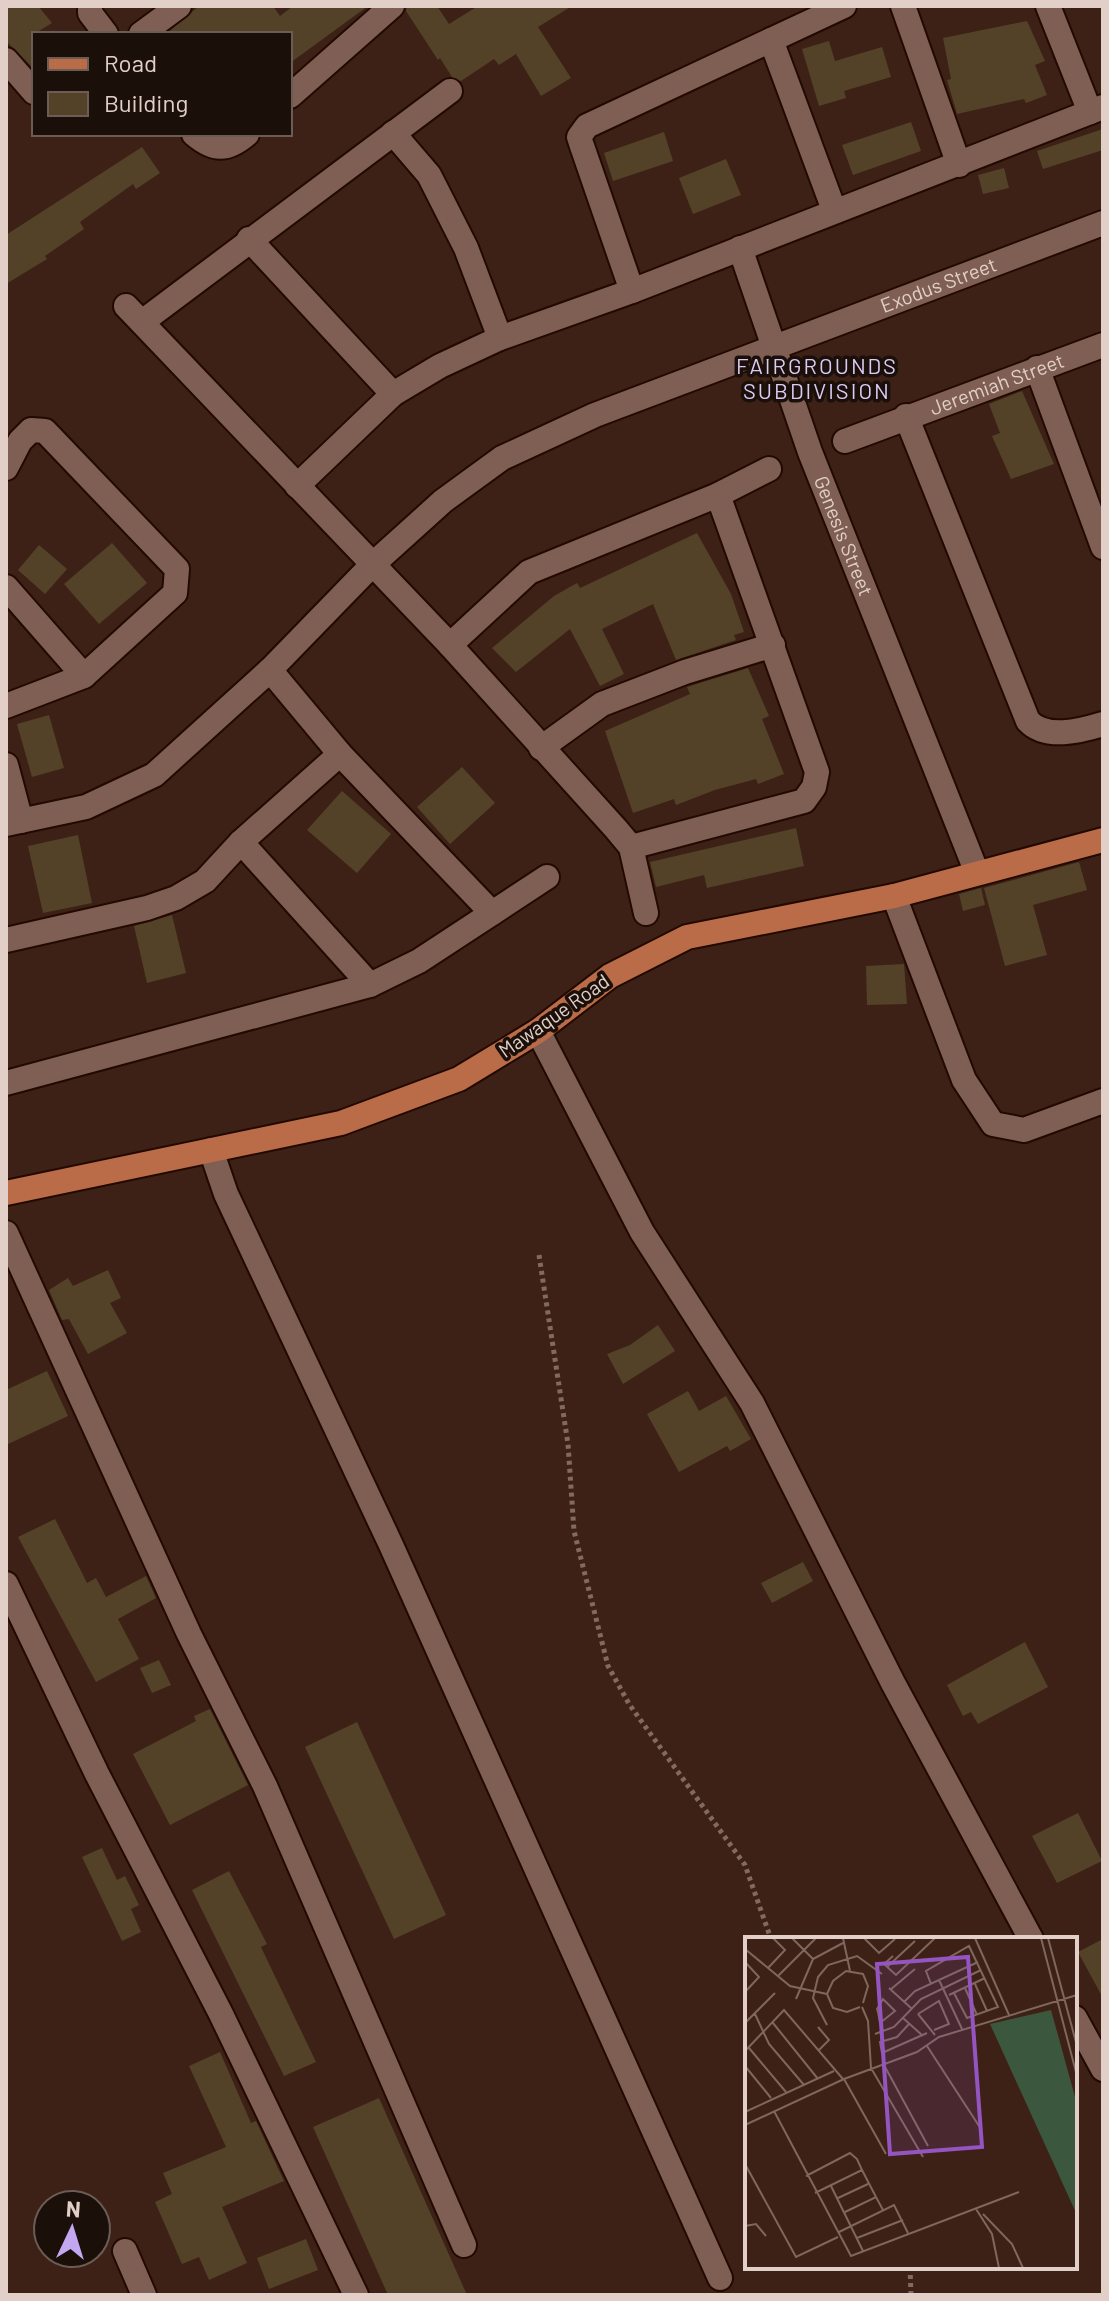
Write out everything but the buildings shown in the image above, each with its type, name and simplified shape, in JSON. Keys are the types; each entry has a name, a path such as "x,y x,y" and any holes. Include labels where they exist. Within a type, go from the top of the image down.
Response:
{"main road":[{"name":"Mawaque Road","path":"6,1193 341,1123 459,1079 538,1031 610,976 687,937 894,896 1103,840"}],"street":[{"path":"90,6 90,13 104,32"},
{"path":"144,32 179,6"},
{"path":"292,94 392,6"},
{"path":"632,291 579,137 587,126 844,6"},
{"path":"903,6 959,165"},
{"path":"297,486 393,394 440,366 500,338 632,291 1096,109 1048,6"},
{"path":"771,40 834,210"},
{"path":"6,60 32,90"},
{"path":"450,91 249,239 134,314 371,566 450,645 631,847 646,913"},
{"path":"393,133 429,175 466,248 500,338"},
{"path":"196,136 207,145 219,149 233,146 245,136"},
{"name":"Exodus Street","path":"14,822 86,807 154,775 270,670 371,566 443,501 502,458 595,415 1103,223"},
{"path":"249,239 393,394"},
{"name":"Genesis Street","path":"740,248 810,452 977,873"},
{"name":"Jeremiah Street","path":"845,441 1103,345"},
{"path":"1037,368 1103,547"},
{"path":"906,416 1028,721 1036,729 1050,733 1103,724"},
{"path":"6,468 20,441 31,430 45,431 177,569 175,593 84,676 6,706"},
{"path":"450,645 529,572 718,495 769,469"},
{"path":"631,847 804,801 814,787 817,772 718,495"},
{"path":"6,587 84,676"},
{"path":"541,748 602,704 685,672 773,645"},
{"path":"270,670 340,754 492,913"},
{"path":"6,940 147,908 176,898 205,881 241,842 340,754"},
{"path":"6,765 14,822"},
{"path":"241,842 370,985"},
{"path":"6,1083 370,985 419,961 547,877"},
{"path":"894,896 964,1080 993,1124 1024,1130 1103,1101"},
{"path":"538,1031 642,1232 752,1403 893,1683 1030,1937"},
{"path":"211,1150 226,1194 397,1559 720,2278"},
{"path":"6,1233 189,1634 265,1786 464,2245"},
{"path":"6,1584 97,1774 221,2014 356,2295"},
{"path":"1077,2022 1103,2069"},
{"path":"125,2251 144,2295"}],"path":[{"path":"539,1255 568,1444 574,1531 608,1666 638,1716 745,1865 770,1937"},
{"path":"910,2269 910,2295"}],"district":[{"name":"FAIRGROUNDS SUBDIVISION","path":"817,378"}]}
